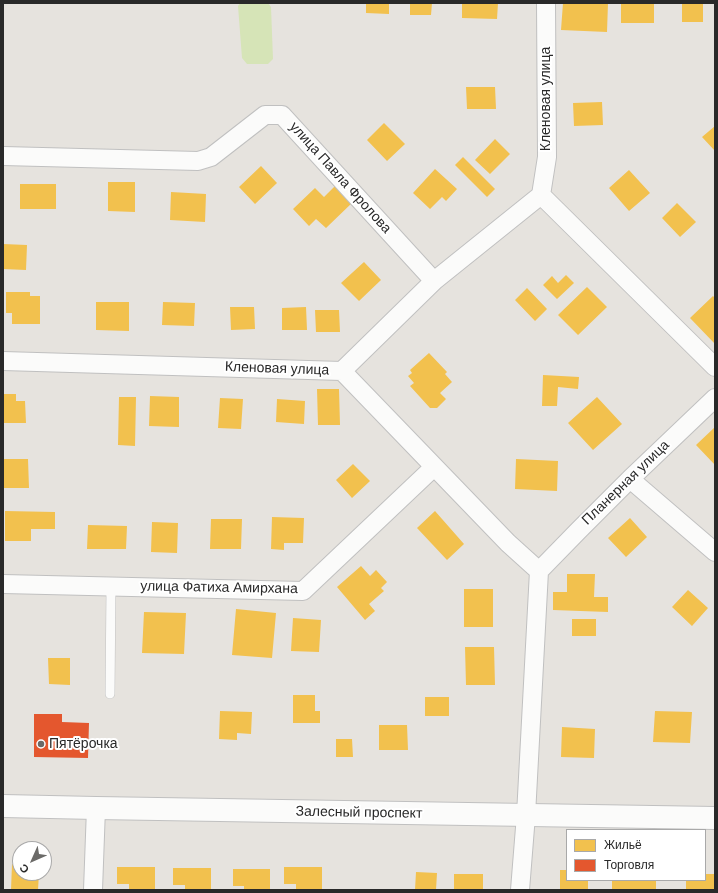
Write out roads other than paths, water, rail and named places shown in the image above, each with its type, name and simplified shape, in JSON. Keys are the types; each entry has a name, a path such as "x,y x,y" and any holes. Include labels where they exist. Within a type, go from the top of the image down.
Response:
{"main road":[{"name":"Залесный проспект","path":"3,806 715,818"}],"street":[{"name":"Кленовая улица","path":"541,195 547,157 546,3"},
{"name":"улица Павла Фролова","path":"3,156 198,161 211,157 265,115 282,115 434,281"},
{"path":"342,371 434,281 541,195 715,367"},
{"name":"Кленовая улица","path":"3,361 342,371 508,543 539,571"},
{"name":"Планерная улица","path":"539,571 630,479 715,398"},
{"name":"улица Фатиха Амирхана","path":"3,584 303,591 434,466"},
{"path":"630,479 715,552"},
{"path":"520,890 526,815 539,571"},
{"path":"93,890 96,808"}],"lane":[{"path":"110,694 111,586"}],"place":[{"name":"Пятёрочка","path":"41,744"}]}
